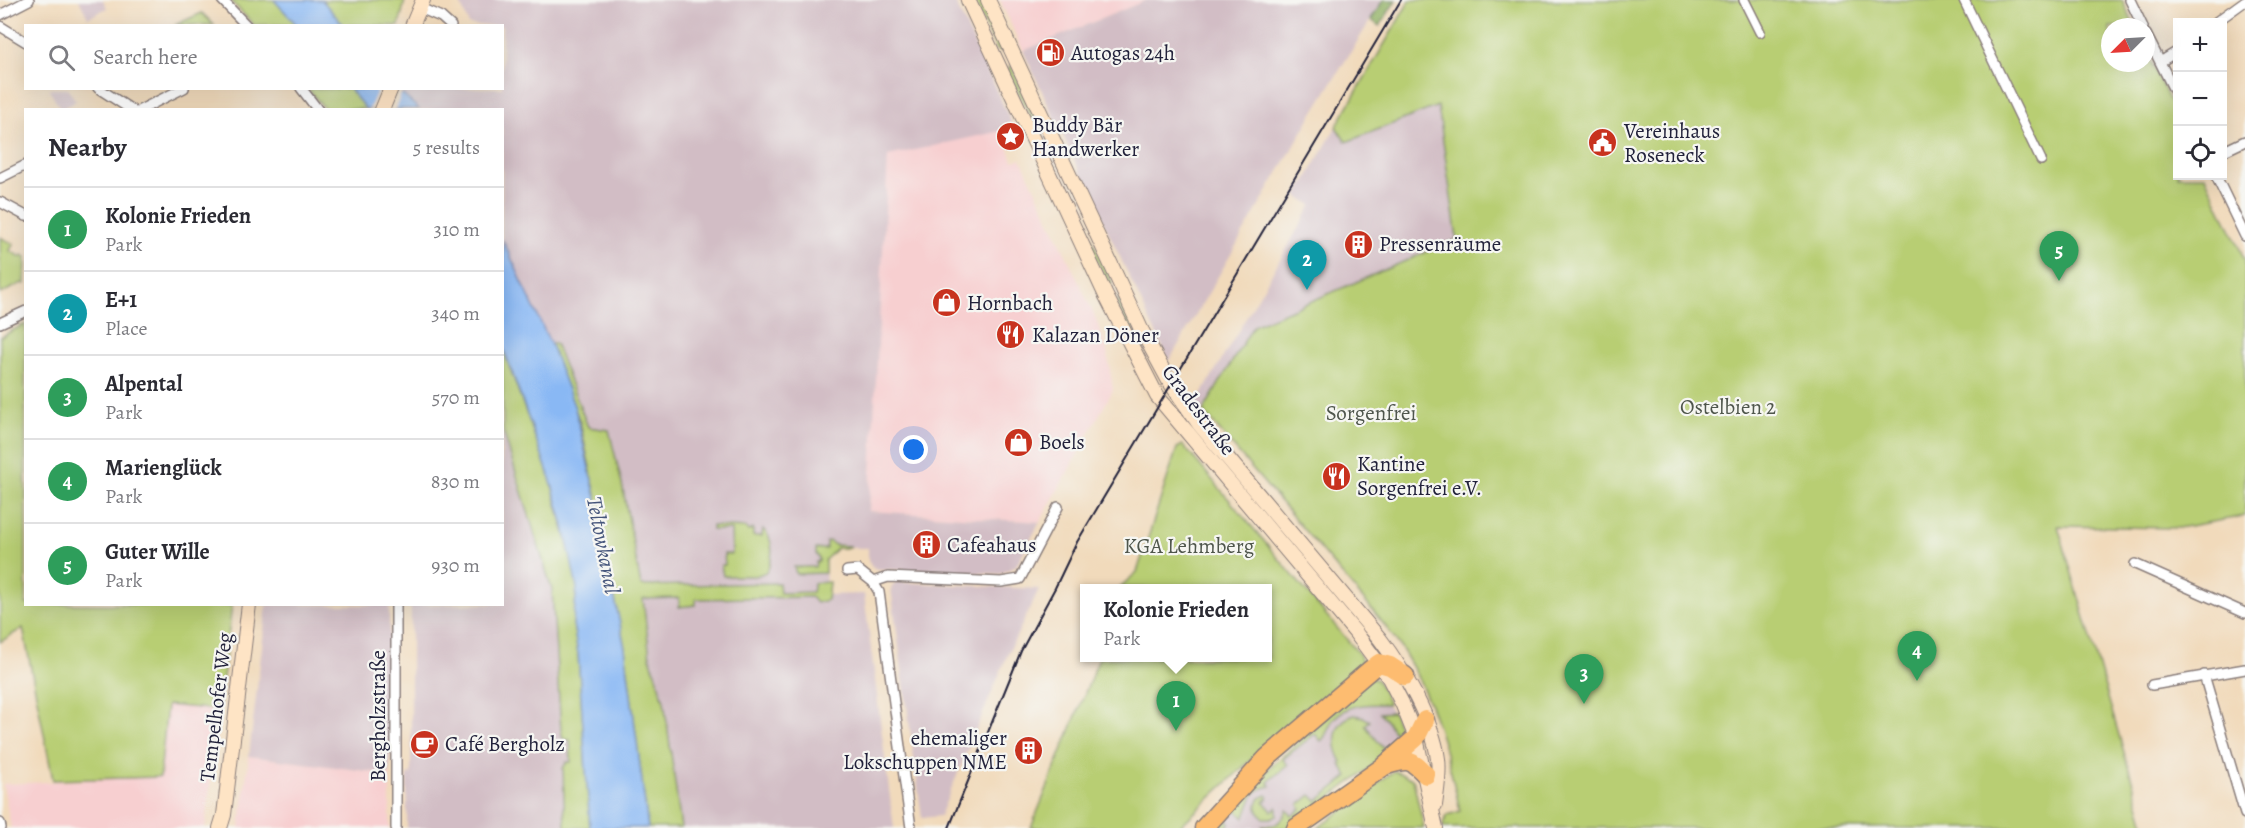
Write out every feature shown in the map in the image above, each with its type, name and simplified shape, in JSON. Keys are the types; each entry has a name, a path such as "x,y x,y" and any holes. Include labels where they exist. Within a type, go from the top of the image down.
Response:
{"highway":[{"path":"1203,828 1267,758 1379,663 1390,666 1405,676"},
{"path":"1296,828 1383,767 1416,738 1425,720"},
{"path":"1383,767 1408,760 1426,775"}],"main road":[{"name":"Gradestraße","path":"968,0 1106,296 1157,396 1379,663 1402,703 1416,738 1426,775 1434,822"},
{"name":"Gradestraße","path":"988,0 1141,329 1169,381 1199,424 1380,639 1405,676 1425,720 1437,756 1434,822"},
{"path":"413,24 425,5"},
{"path":"421,24 425,5"},
{"path":"383,108 390,90"},
{"name":"Tempelhofer Weg","path":"224,824 249,606"}],"street":[{"path":"0,15 29,0"},
{"path":"222,0 245,24"},
{"path":"1744,0 1760,32"},
{"path":"1964,0 2041,160"},
{"path":"2130,0 2139,18"},
{"path":"2222,18 2245,1"},
{"path":"425,5 449,24"},
{"path":"0,26 24,41"},
{"path":"2155,52 2173,88"},
{"path":"2160,62 2173,54"},
{"path":"101,90 129,108"},
{"path":"145,108 180,90"},
{"path":"303,90 316,108"},
{"path":"2227,150 2245,141"},
{"path":"0,178 24,166"},
{"path":"2218,180 2245,236"},
{"path":"0,202 24,215"},
{"path":"0,323 24,312"},
{"path":"873,582 888,577 1001,582 1020,579 1058,507"},
{"path":"2135,564 2245,613"},
{"path":"847,571 858,570 873,582 879,592 911,828"},
{"name":"Bergholzstraße","path":"396,606 396,828"},
{"path":"2151,685 2245,669"},
{"path":"2204,675 2245,814"},
{"path":"0,824 1,828"}],"shaded area":[{"path":"79,0 103,0 107,8 88,18"},
{"path":"459,0 954,0 1014,128 888,156 869,511 1040,522 1016,566 1001,574 874,569 868,561 868,548 837,548 825,560 826,595 864,594 894,828 407,828 407,775 411,774 411,606 504,606 504,108 396,108 404,90 504,90 504,24 469,24"},
{"path":"1000,0 1147,0 1023,51"},
{"path":"1147,0 1383,0 1313,113 1169,361 1023,51"},
{"path":"49,90 69,90 76,101 60,108"},
{"path":"992,98 1013,161 1021,159 1096,319 1107,351 1113,390 1040,522 869,511 885,196 783,211"},
{"path":"1438,106 1457,240 1253,326 1203,411 1193,399 1201,395 1312,205 1297,196 1336,127 1346,142"},
{"path":"896,582 1039,589 1007,656 940,816 922,818 891,588"},
{"path":"267,606 389,606 390,774 249,756"},
{"path":"1377,680 1402,735 1288,828 1209,828 1236,798"},
{"path":"166,705 219,710 205,828 11,828 3,784 159,777"},
{"path":"249,756 390,774 390,828 240,828"}],"green space":[{"path":"230,0 274,0 296,24 253,24"},
{"path":"322,0 405,0 399,24 342,24"},
{"path":"974,0 982,0 1003,51 997,50"},
{"path":"1383,0 1396,0 1380,26 1371,20"},
{"path":"1410,0 2122,0 2131,18 2101,18 2101,72 2155,72 2155,69 2173,108 2173,180 2207,180 2245,260 2245,516 2178,528 2058,526 2146,828 1444,828 1443,823 1448,815 1460,811 1438,727 1413,668 1375,613 1203,411 1253,326 1457,239 1438,106 1346,142 1336,127"},
{"path":"202,13 213,24 177,24"},
{"path":"1011,65 1037,120 1036,126 1007,71"},
{"path":"309,90 350,90 365,108 324,108"},
{"path":"1087,230 1112,282 1110,287 1084,235"},
{"path":"0,237 13,244 10,251 21,257 24,256 24,284 0,294"},
{"path":"1118,298 1141,342 1141,350 1117,305"},
{"path":"24,325 24,606 232,606 219,710 167,705 160,777 53,780 23,628 0,642 0,337"},
{"path":"555,343 588,427 609,430 622,484 641,586 779,583 780,593 812,592 814,583 829,582 827,600 816,603 811,597 696,599 696,605 679,607 679,598 643,599 650,657 664,701 681,828 648,828 625,648 600,527 602,522 580,422 551,345"},
{"path":"504,352 550,478 574,568 577,588 573,624 578,654 590,828 565,828 563,768 567,762 571,762 570,740 563,739 561,731 552,590 504,434"},
{"path":"1194,428 1379,647 1376,649 1194,434 1192,429"},
{"name":"KGA Lehmberg","path":"1183,445 1360,655 1363,668 1270,742 1178,828 1031,828 1097,662 1272,662 1272,584 1124,584 1137,572 1177,448"},
{"path":"712,526 746,528 748,531 753,529 753,536 762,536 763,529 767,533 772,549 766,572 756,576 723,576 721,565 725,565 724,554 732,554 731,530 712,530"},
{"path":"829,541 835,545 849,546 849,548 837,548 825,560 825,573 796,574 794,567 815,567 816,562 819,561 816,549 826,549 826,542"},
{"path":"1370,678 1377,680 1389,704 1358,706 1337,715 1321,741 1315,734 1283,759 1288,765 1268,782 1271,786 1263,788 1252,797 1244,818 1236,810 1227,820 1230,823 1225,828 1209,828 1236,798"},
{"path":"1393,712 1402,735 1397,748 1288,828 1262,828 1263,825 1278,823 1287,810 1292,816 1301,809 1299,805 1311,795 1317,801 1348,776 1340,764 1342,762 1336,741 1336,734 1342,722 1355,715 1370,721 1365,725 1383,748 1398,736 1380,713"},
{"path":"1394,771 1413,779 1424,828 1318,828"},
{"path":"1267,795 1269,797 1264,802 1272,811 1277,807 1277,815 1271,818 1264,818 1257,808 1260,798"}],"water":[{"path":"274,0 322,0 342,24 296,24"},
{"path":"350,90 397,90 418,108 365,108"},
{"path":"504,242 551,345 575,408 602,523 600,527 625,648 648,828 590,828 578,654 573,624 577,588 563,522 550,478 504,350"}],"pier":[{"path":"378,90 401,90 396,108 369,108"}],"railway":[{"path":"949,828 1021,651 1077,542 1401,0"}],"place":[{"name":"Autogas 24h","path":"1050,53"},
{"name":"Buddy Bär Handwerker","path":"1011,137"},
{"name":"Vereinhaus Roseneck","path":"1603,143"},
{"name":"Pressenräume","path":"1358,244"},
{"name":"Guter Wille","path":"2059,281"},
{"name":"E+1","path":"1307,290"},
{"name":"Hornbach","path":"946,303"},
{"name":"Kalazan Döner","path":"1011,335"},
{"name":"Boels","path":"1018,442"},
{"name":"Kantine Sorgenfrei e.V.","path":"1336,476"},
{"name":"Cafeahaus","path":"926,545"},
{"name":"Marienglück","path":"1917,681"},
{"name":"Alpental","path":"1584,704"},
{"name":"Kolonie Frieden","path":"1176,731"},
{"name":"Café Bergholz","path":"424,744"},
{"name":"ehemaliger Lokschuppen NME","path":"1028,750"}],"park label":[{"name":"Ostelbien 2","path":"1728,407"},
{"name":"Sorgenfrei","path":"1371,413"}],"water label":[{"name":"Teltowkanal","path":"604,545"}]}
